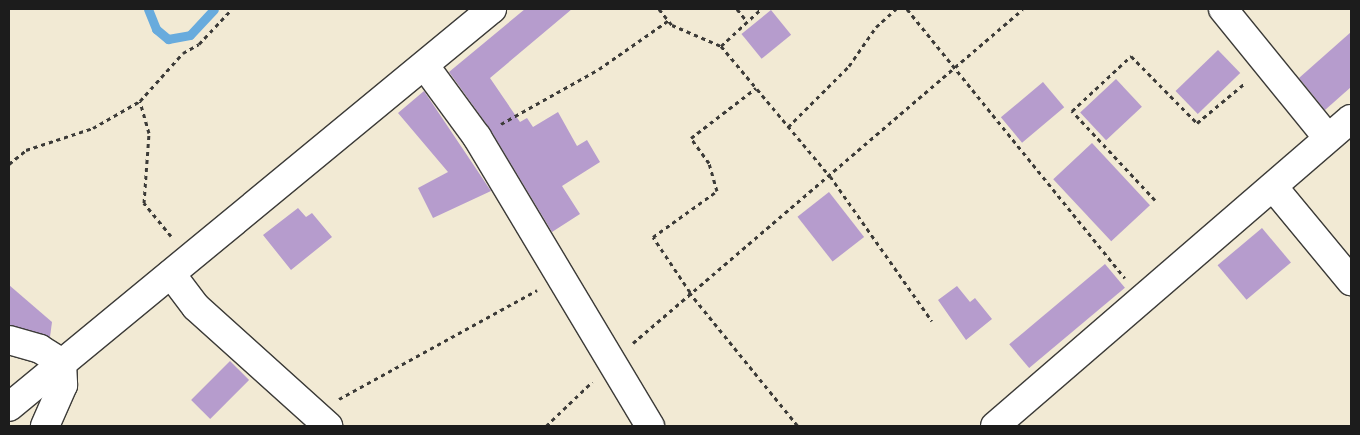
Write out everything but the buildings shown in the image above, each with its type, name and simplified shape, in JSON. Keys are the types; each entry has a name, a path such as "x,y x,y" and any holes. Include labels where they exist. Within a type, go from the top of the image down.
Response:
{"street":[{"path":"9,407 492,9"},
{"path":"1223,9 1328,138"},
{"path":"424,66 477,138 561,277 610,364 650,426"},
{"path":"996,426 1143,298 1274,188 1351,119"},
{"path":"1274,188 1351,281"},
{"path":"180,267 196,306 322,421"},
{"path":"9,340 40,349 62,363"},
{"path":"45,426 63,386 62,363"}],"path":[{"path":"9,164 26,150 93,128 140,101 232,9"},
{"path":"659,9 669,20 720,46 829,175 932,322"},
{"path":"737,9 746,20"},
{"path":"720,46 746,20 761,9"},
{"path":"788,127 849,66 876,27 896,9"},
{"path":"907,9 957,66 999,126 1143,298"},
{"path":"546,426 610,364 690,292 1023,9"},
{"path":"477,138 599,69 669,20"},
{"path":"1155,200 1072,112 1131,56 1197,123 1268,63"},
{"path":"756,88 691,138 709,162 717,191 653,237 690,292 798,426"},
{"path":"140,101 149,133 144,204 180,267"},
{"path":"322,421 350,389 561,277"}],"waterway":[{"path":"148,9 156,29 168,39 190,35 214,9"}]}
